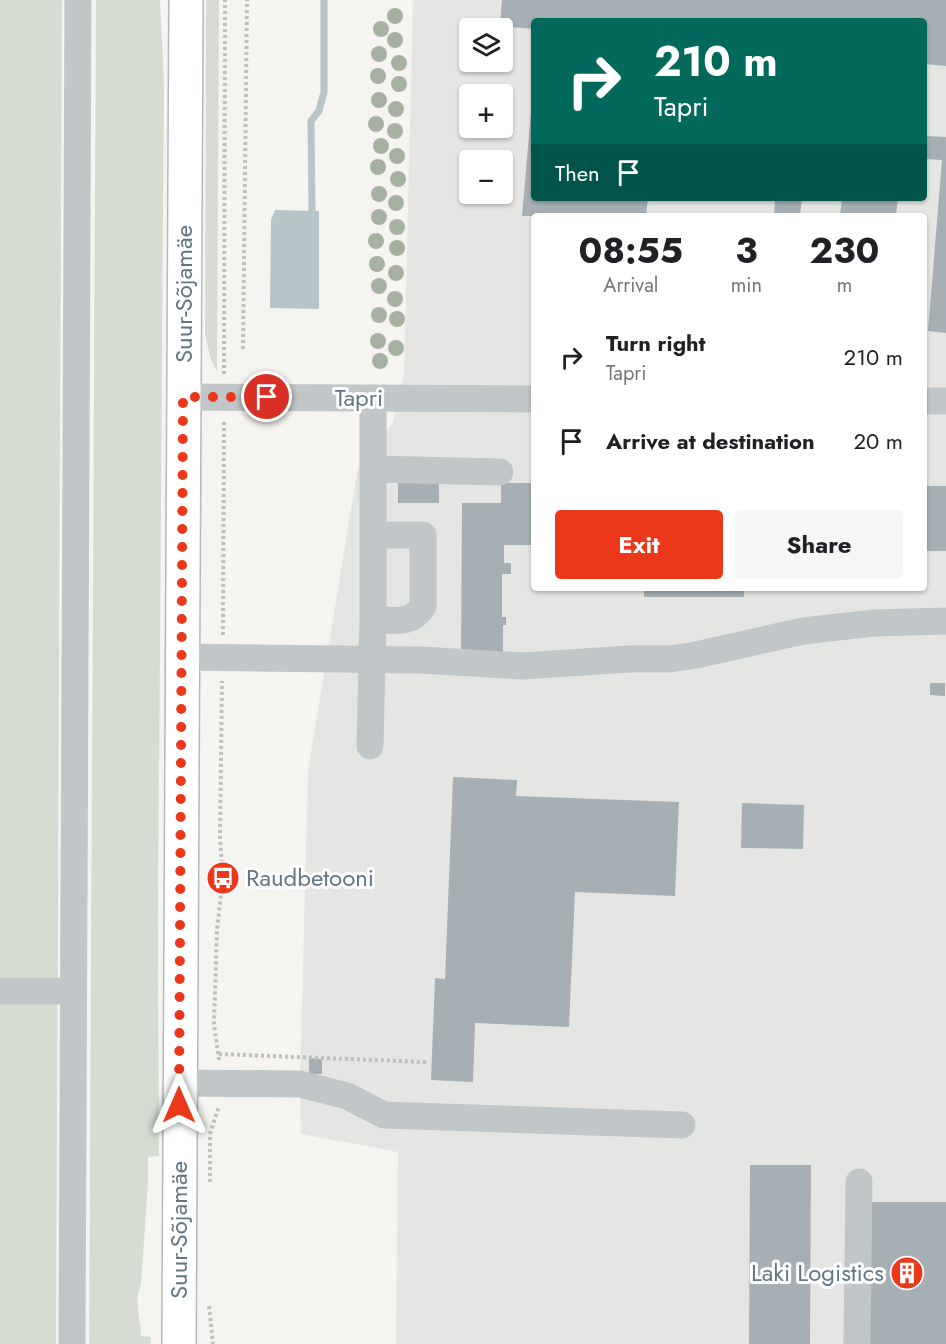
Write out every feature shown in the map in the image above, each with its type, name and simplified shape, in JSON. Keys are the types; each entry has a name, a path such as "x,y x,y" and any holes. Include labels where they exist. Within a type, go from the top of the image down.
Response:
{"main road":[{"name":"Suur-Sõjamäe","path":"179,1344 186,0"}],"street":[{"path":"72,1344 78,0"},
{"name":"Tapri","path":"183,397 531,399"},
{"path":"370,746 373,619 373,398"},
{"path":"927,401 946,401"},
{"path":"373,469 500,472"},
{"path":"372,535 423,524 423,606 417,615 406,620 373,619"},
{"path":"182,657 372,659 523,666 629,659 670,659 696,656 803,631 874,623 946,621"},
{"path":"0,991 73,991"},
{"path":"179,1083 300,1084 348,1096 384,1115 682,1125"},
{"path":"857,1344 859,1182"}],"path":[{"path":"243,349 247,0"},
{"path":"219,1054 426,1062"}],"shaded area":[{"path":"0,0 62,0 56,1344 0,1344"},
{"path":"96,0 160,0 164,83 158,918 159,1156 148,1157 141,1285 137,1304 141,1336 151,1337 151,1344 89,1344"},
{"path":"206,0 219,0 217,371 210,357 205,333"},
{"path":"413,0 946,0 946,1344 396,1344 398,1152 301,1134 300,1084 308,770 358,467 393,423 404,373"},
{"path":"275,210 319,211 319,309 270,308 271,220"}],"building":[{"path":"502,0 946,0 946,66 927,64 927,18 531,18 531,29 513,27 513,18 501,18"},
{"path":"531,112 531,201 648,201 646,213 531,213 531,216 522,216"},
{"path":"927,136 946,137 946,333 928,331 942,160 927,159"},
{"path":"775,201 802,201 800,213 774,213"},
{"path":"842,201 898,201 896,213 840,213"},
{"path":"398,482 439,482 439,503 398,503"},
{"path":"501,483 531,483 531,545 504,545 504,563 511,563 511,574 502,574 502,617 506,617 506,625 503,625 503,656 461,656 462,503 501,503"},
{"path":"927,486 946,486 946,551 927,551"},
{"path":"644,591 744,591 744,597 644,597"},
{"path":"930,683 945,683 945,696 930,695"},
{"path":"453,777 517,780 516,796 679,802 675,896 575,892 569,1027 475,1023 473,1082 431,1080 435,978 445,979"},
{"path":"742,803 804,805 803,849 741,848"},
{"path":"309,1058 322,1059 322,1074 309,1074"},
{"path":"750,1165 811,1165 810,1344 749,1344"},
{"name":"Laki Logistics","path":"868,1202 946,1202 946,1344 868,1344"}],"waterway":[{"path":"312,211 311,121 319,111 324,92 324,0"}],"place":[{"name":"Raudbetooni","path":"223,878"},
{"name":"Laki Logistics","path":"907,1273"}],"route":[{"path":"179,1105 183,397 267,397"}]}
